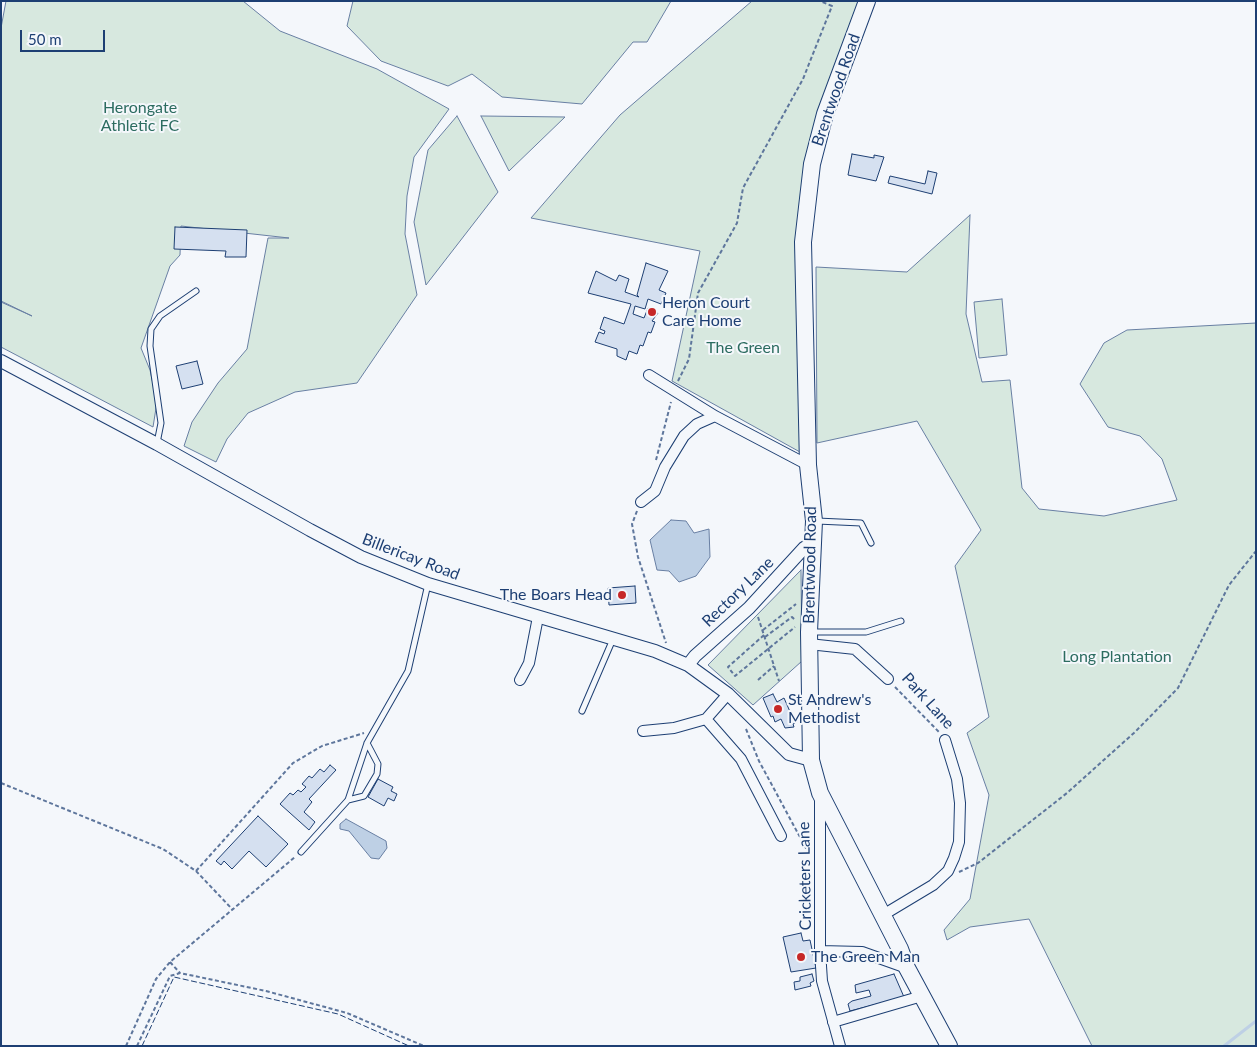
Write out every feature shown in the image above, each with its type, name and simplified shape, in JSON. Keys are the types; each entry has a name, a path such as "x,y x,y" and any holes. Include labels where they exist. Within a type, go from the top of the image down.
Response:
{"main road":[{"name":"Brentwood Road","path":"868,1 825,114 812,164 803,242 808,465 814,521 809,638 811,760 820,793 900,949 907,968 949,1046"}],"street":[{"name":"Billericay Road","path":"1,361 361,556 428,584 670,656 688,665 728,694 788,754 811,760"},
{"path":"649,375 715,416 808,465"},
{"path":"641,502 655,490 665,467 684,436 697,424 715,416"},
{"name":"Rectory Lane","path":"688,665 695,656 749,608 804,548 812,543"},
{"path":"520,680 529,663 538,616"},
{"name":"Park Lane","path":"809,638 855,649 888,679"},
{"path":"643,731 665,730 706,718 728,694"},
{"path":"706,718 741,759 781,836"},
{"name":"Park Lane","path":"883,915 933,884 948,871 954,858 959,842 960,803 957,779 945,740"},
{"name":"Cricketers Lane","path":"820,793 820,951 822,981 840,1046"},
{"path":"820,951 862,952 907,968"},
{"path":"833,1022 922,996"}],"lane":[{"path":"157,444 161,424 150,346 151,329 160,316 196,291"},
{"path":"814,521 861,523 871,543"},
{"path":"301,852 348,800 367,742 408,672 428,584"},
{"path":"809,638 866,632 901,621"},
{"path":"582,711 613,639"},
{"path":"348,800 364,796 377,774 378,764 367,742"}],"path":[{"path":"654,466 673,390 689,359 698,293 737,224 743,188 803,79 832,6 820,1"},
{"path":"641,502 632,524 638,557 670,656"},
{"path":"956,874 978,863 1068,793 1135,732 1178,688 1229,585 1256,551"},
{"path":"763,630 796,604"},
{"path":"749,608 759,618 779,681"},
{"path":"792,617 798,624 735,676 728,667 765,636 792,617"},
{"path":"758,680 774,666"},
{"name":"Park Lane","path":"888,679 945,740"},
{"path":"745,729 759,761 811,856 815,862 820,863"},
{"path":"196,871 293,763 322,746 374,730"},
{"path":"1,783 163,849 196,871 233,910"},
{"path":"126,1046 156,979 170,962 301,852"},
{"path":"170,962 180,973"},
{"path":"137,1046 170,976 180,973 266,991 347,1013 424,1046"}],"green space":[{"name":"Herongate Athletic FC","path":"6,1 243,1 280,31 377,69 449,109 414,157 407,196 405,234 417,295 357,383 295,392 248,413 227,439 216,462 184,446 192,422 218,383 247,349 268,238 289,238 181,226 180,255 170,266 141,348 150,370 157,402 153,427 1,347 1,302 32,316 1,301 1,28"},
{"path":"353,1 671,1 647,42 633,42 582,104 502,97 472,74 448,86 381,61 347,26"},
{"name":"The Green","path":"752,1 867,1 812,164 809,457 672,381 700,251 531,218 620,115"},
{"path":"457,116 498,192 426,285 414,222 428,150"},
{"path":"481,116 565,117 509,171"},
{"name":"Long Plantation","path":"970,215 966,314 982,382 1010,380 1022,488 1039,509 1104,516 1177,500 1162,459 1140,436 1108,427 1080,384 1104,343 1127,330 1256,323 1256,1046 1092,1046 1029,919 970,927 947,940 944,930 970,899 989,795 967,733 989,717 955,566 981,530 917,421 817,443 816,267 907,272"},
{"path":"1002,299 1007,355 979,358 974,302"},
{"path":"801,570 802,661 753,705 708,665"}],"water":[{"path":"671,520 686,521 694,533 709,529 710,557 696,576 679,582 669,571 657,570 650,540"},
{"path":"346,819 386,841 387,848 379,859 371,858 349,831 340,829 340,824"}],"building":[{"path":"852,154 874,158 874,155 884,157 876,181 848,175"},
{"path":"928,171 937,173 932,194 888,183 890,176 925,184"},
{"path":"175,227 247,230 246,257 225,257 226,251 174,249"},
{"name":"Heron Court Care Home","path":"646,263 668,271 659,290 666,293 661,304 648,299 645,309 635,306 633,314 644,318 648,308 658,313 652,321 655,322 651,333 648,332 643,346 640,345 637,354 629,351 626,360 617,356 617,349 595,342 599,332 604,334 605,331 600,329 604,317 624,324 631,304 588,293 596,271 616,281 619,275 629,279 625,292 639,297 637,295"},
{"path":"197,361 203,384 182,389 176,366"},
{"name":"The Boars Head","path":"635,586 636,603 609,605 608,588"},
{"name":"St Andrew's Methodist","path":"773,694 777,702 784,698 795,723 793,724 794,727 785,728 781,719 775,722 773,716 771,717 763,698"},
{"path":"330,765 336,770 309,799 312,802 304,812 315,822 309,830 280,804 290,793 293,795 298,790 301,792 306,787 302,784 309,776 312,778 320,769 324,772"},
{"path":"378,779 393,787 391,791 397,794 394,801 388,798 384,806 368,797"},
{"path":"258,816 288,844 266,867 249,851 232,869 224,861 221,865 216,861"},
{"name":"The Green Man","path":"801,933 803,941 810,940 816,968 791,972 783,937"},
{"path":"812,974 814,981 810,983 811,986 795,990 794,982 800,981 800,977"},
{"path":"894,974 904,997 850,1011 848,1004 852,1001 871,996 869,990 856,993 855,985"}],"waterway":[{"path":"1224,1046 1256,1021"}],"fence":[{"path":"142,1046 174,977 338,1014 409,1046"}],"place":[{"name":"Heron Court Care Home","path":"652,312"},
{"name":"The Boars Head","path":"622,595"},
{"name":"St Andrew's Methodist","path":"778,709"},
{"name":"The Green Man","path":"801,957"}]}
